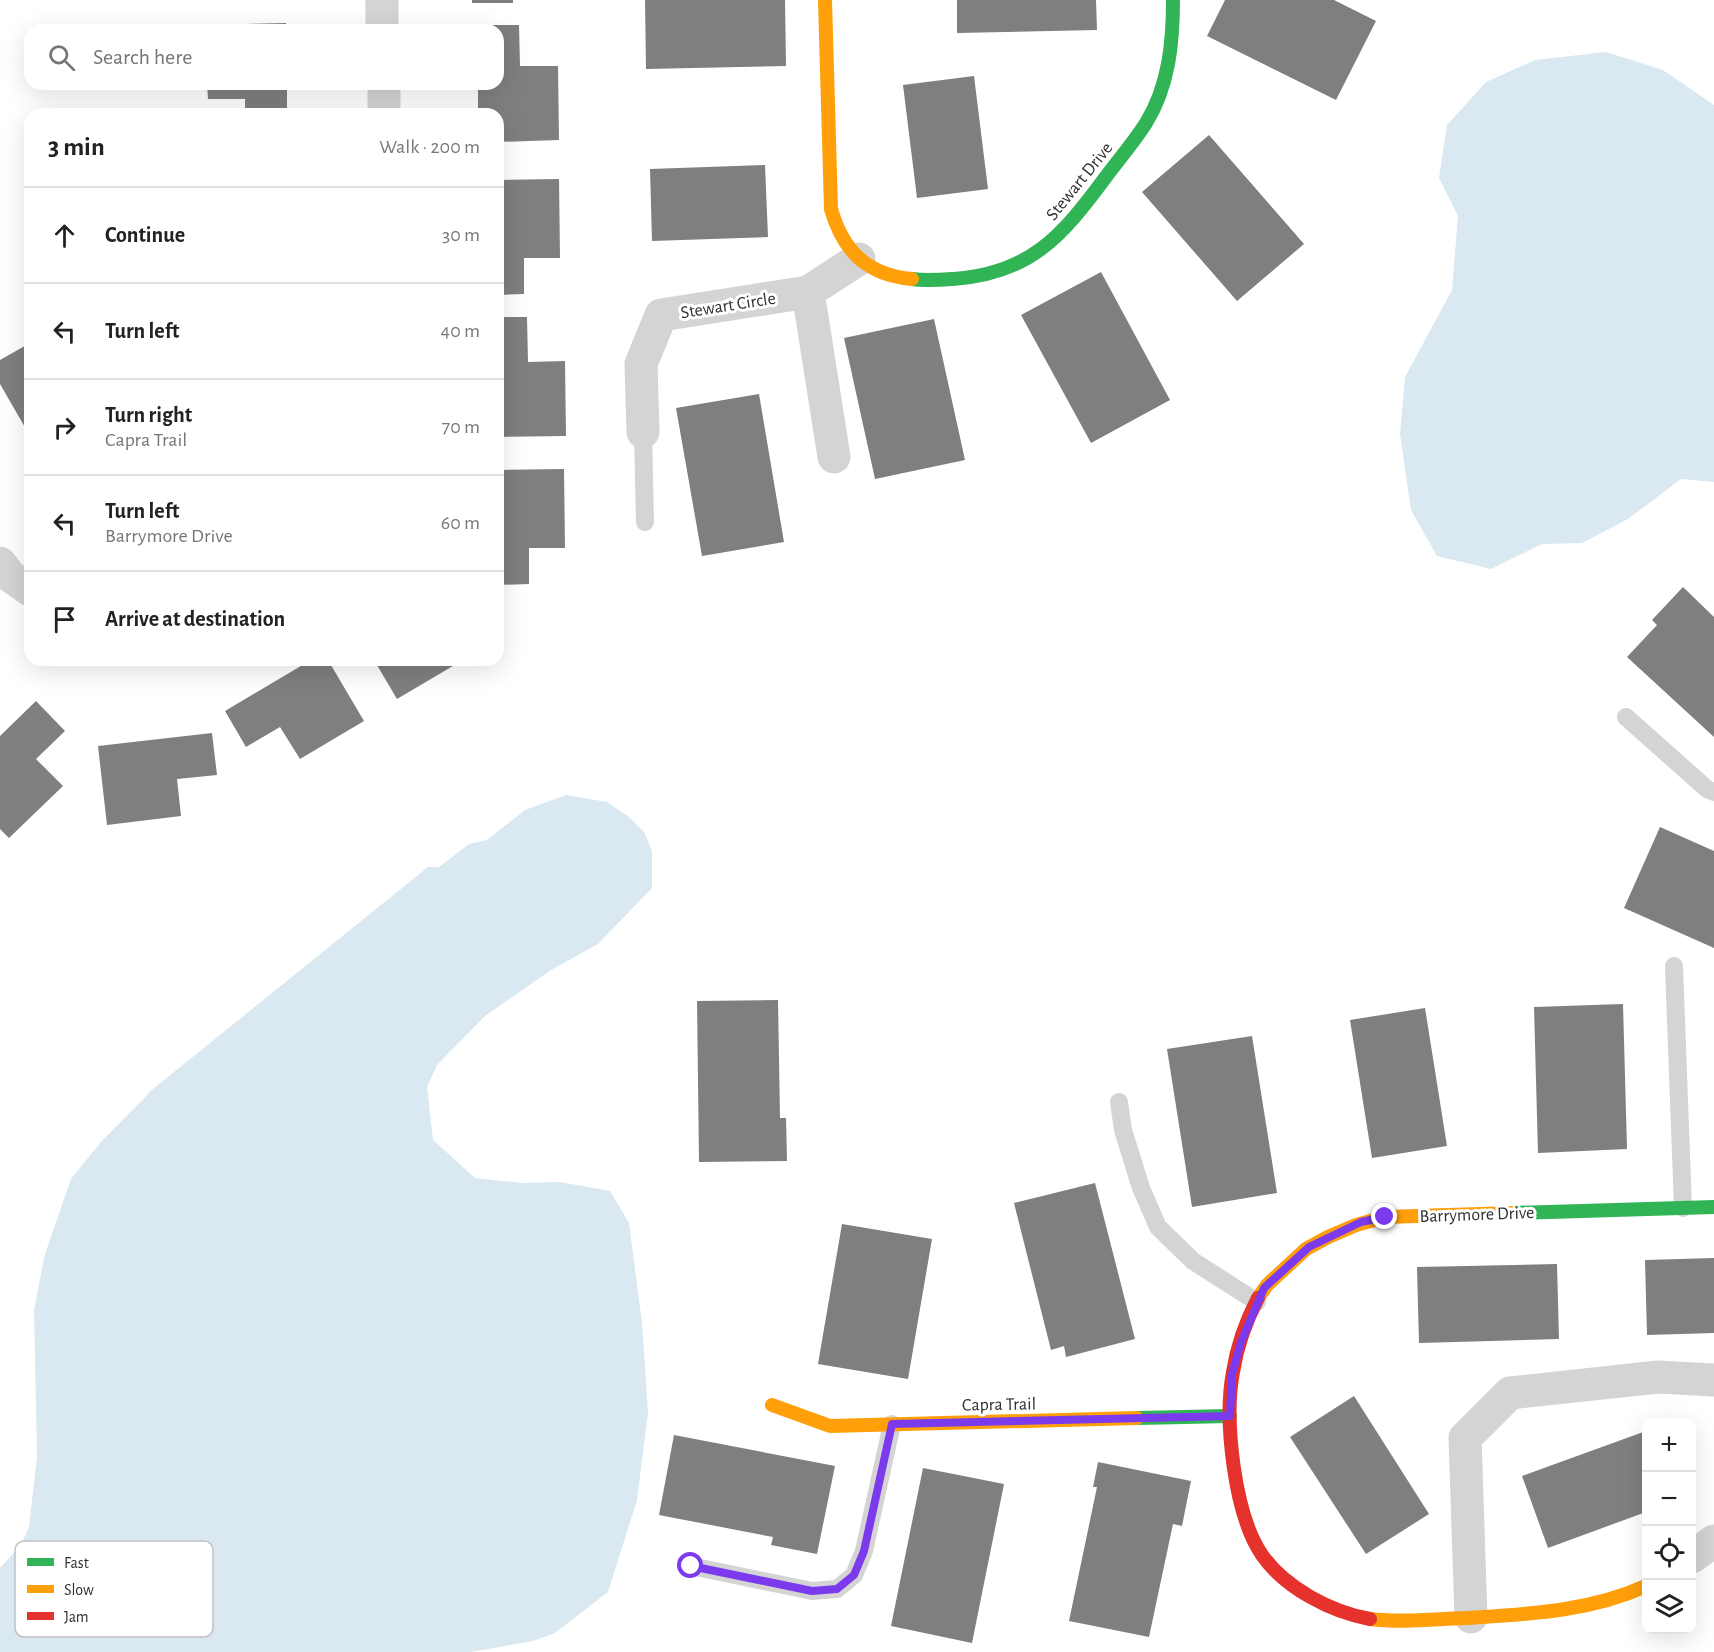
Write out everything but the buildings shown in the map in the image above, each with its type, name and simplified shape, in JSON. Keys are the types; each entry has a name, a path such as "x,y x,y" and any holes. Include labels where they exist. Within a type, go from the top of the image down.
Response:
{"street":[{"path":"382,0 382,24"},
{"name":"Stewart Drive","path":"825,0 831,209 842,238 859,259 882,272 901,279 916,281 979,277 1011,268 1039,253 1075,220 1145,126 1160,96 1170,64 1174,30 1173,0"},
{"path":"384,90 384,108"},
{"name":"Stewart Circle","path":"643,432 641,364 662,315 808,292 859,259"},
{"path":"808,292 834,457"},
{"name":"Barrymore Drive","path":"1642,1588 1625,1597 1575,1608 1523,1614 1401,1620 1359,1617 1337,1611 1313,1598 1284,1576 1261,1553 1240,1493 1234,1463 1230,1416 1232,1374 1241,1342 1264,1288 1309,1247 1361,1222 1385,1217 1714,1207"},
{"path":"1471,1617 1465,1438 1510,1393 1658,1377 1714,1380"},
{"name":"Capra Trail","path":"772,1405 830,1426 1230,1416"},
{"path":"1696,1554 1714,1541"}],"lane":[{"path":"643,432 645,522"},
{"path":"1626,717 1707,789 1714,792"},
{"path":"1674,966 1683,1208"},
{"path":"1119,1102 1123,1130 1141,1188 1158,1227 1193,1262 1257,1302"},
{"path":"691,1566 812,1591 837,1589 854,1575 864,1551 892,1424"}],"shaded area":[{"path":"1606,52 1663,70 1714,105 1714,482 1681,479 1628,519 1582,543 1542,544 1491,569 1437,556 1411,510 1400,434 1405,377 1452,290 1458,216 1439,178 1447,125 1486,82 1535,60"},
{"path":"566,795 607,802 629,817 644,832 652,851 652,888 598,944 551,970 485,1016 437,1065 427,1087 433,1140 475,1178 522,1183 560,1182 610,1191 629,1223 642,1323 648,1413 637,1500 608,1592 555,1633 533,1641 471,1652 0,1652 0,1568 15,1552 15,1637 213,1637 213,1541 23,1541 29,1527 37,1457 34,1310 45,1254 71,1179 101,1142 153,1089 428,867 439,867 469,844 487,840 525,810"}],"traffic: fast":[{"path":"912,279 953,279 980,276 1003,269 1024,260 1042,248 1074,218 1136,137 1154,109 1165,79 1171,48 1173,0"},
{"path":"1512,1213 1714,1207"},
{"path":"1137,1418 1230,1416"}],"traffic: slow":[{"path":"825,0 831,209 842,237 859,258 882,272 912,279"},
{"path":"1258,1298 1267,1285 1306,1249 1356,1225 1385,1217 1512,1213"},
{"path":"772,1405 830,1426 1137,1418"},
{"path":"1370,1619 1394,1621 1535,1613 1602,1601 1642,1588"}],"traffic: jam":[{"path":"1258,1298 1240,1343 1231,1392 1231,1440 1238,1492 1244,1516 1262,1555 1283,1578 1310,1597 1340,1611 1370,1619"}],"route":[{"path":"691,1566 812,1591 837,1589 854,1575 864,1551 892,1424 1230,1416 1232,1374 1241,1342 1264,1288 1309,1247 1361,1222 1385,1217"}]}
